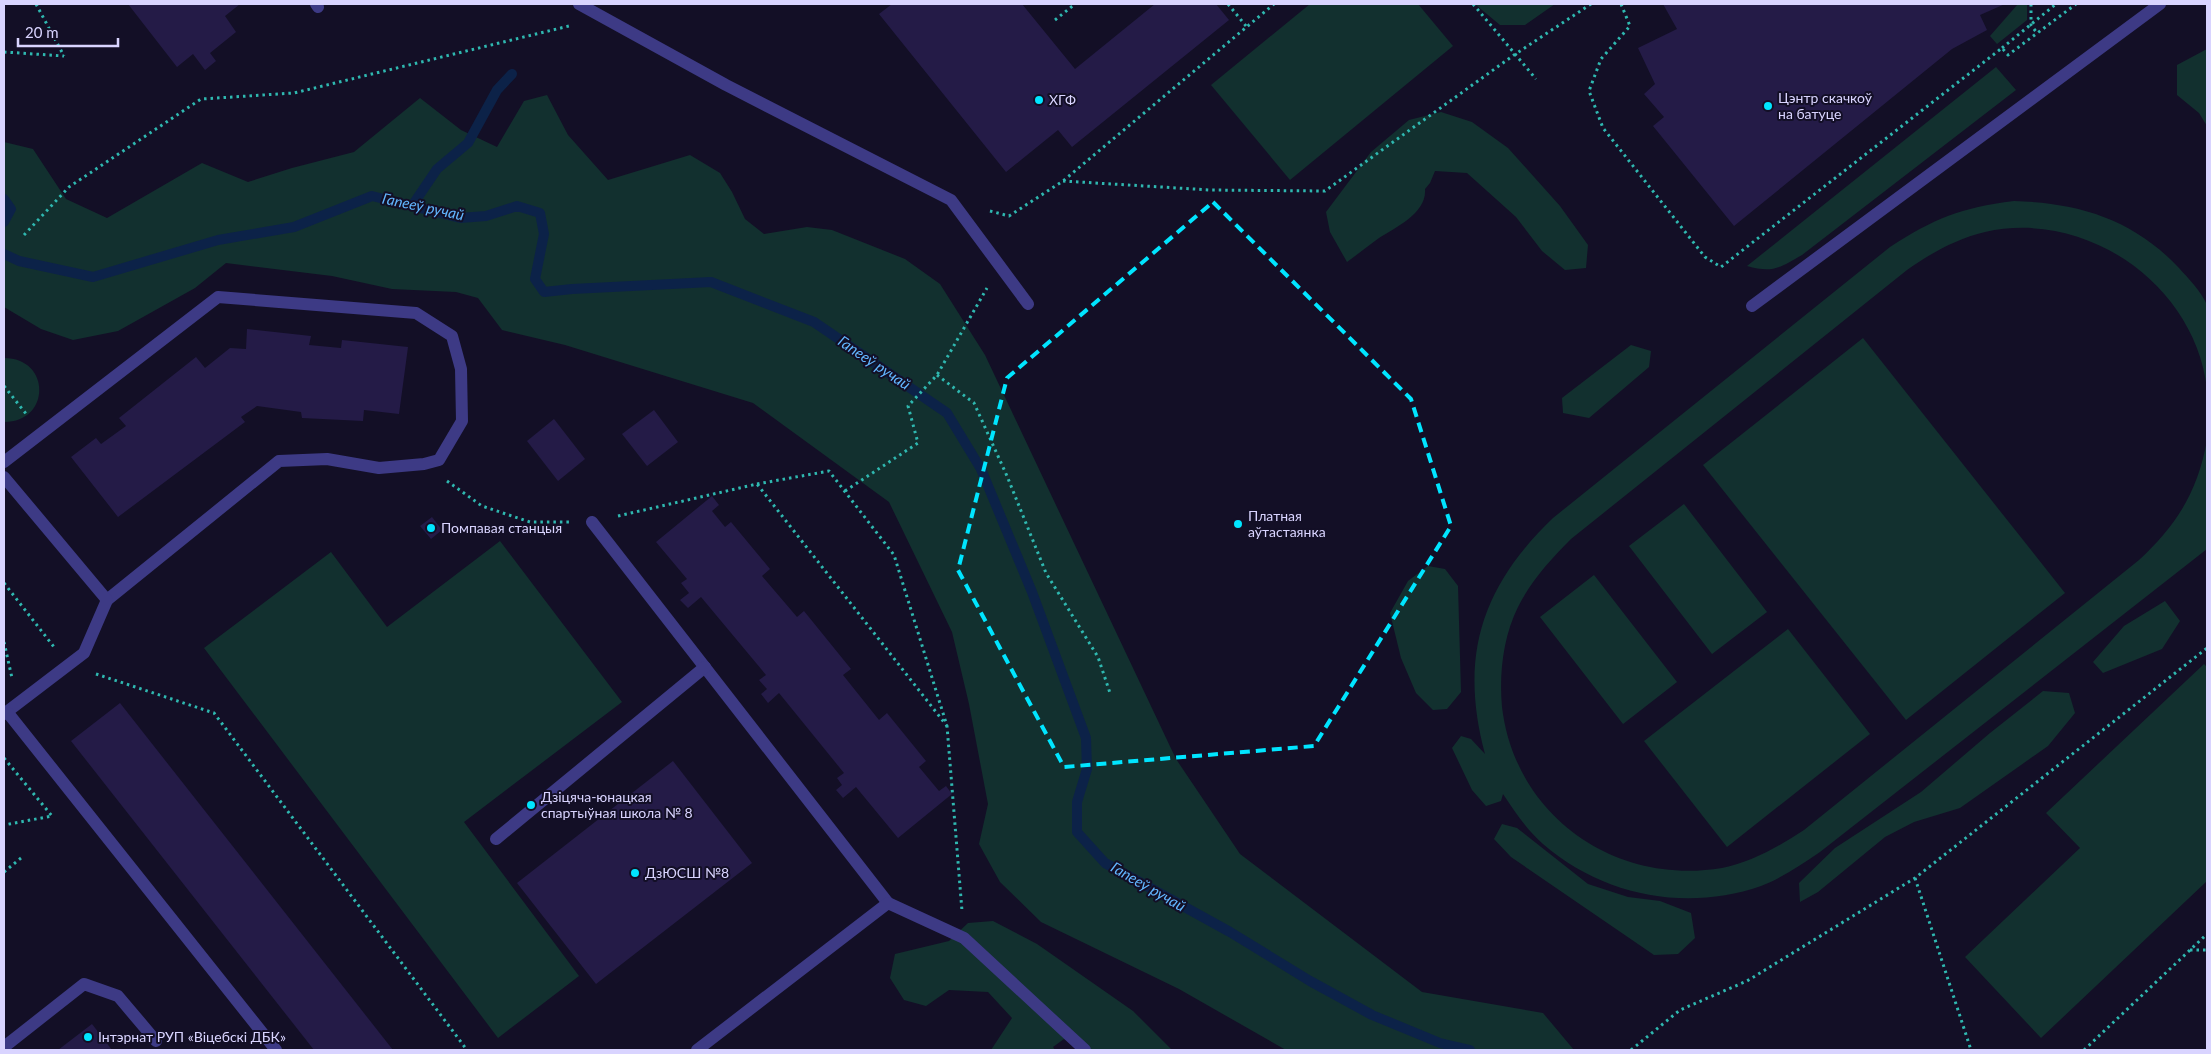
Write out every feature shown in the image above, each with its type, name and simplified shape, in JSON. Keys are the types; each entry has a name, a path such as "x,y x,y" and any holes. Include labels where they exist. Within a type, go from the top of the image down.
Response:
{"lane":[{"path":"580,4 726,85 951,200 1028,304"},
{"path":"1752,306 2160,4"},
{"path":"4,462 218,297 416,313 452,336 461,369 462,421 439,460 424,464 379,468 327,459 280,461 107,600 84,652 6,713 276,1050"},
{"path":"4,477 107,600"},
{"path":"592,522 888,903 964,938 1084,1050"},
{"path":"496,839 705,667"},
{"path":"697,1050 888,903"},
{"path":"4,1047 84,984 118,996 156,1042"}],"path":[{"path":"4,52 64,56 36,4"},
{"path":"1055,20 1075,4"},
{"path":"1228,4 1246,26"},
{"path":"951,200 1009,216 1063,181 1274,4"},
{"path":"1474,4 1514,55 1536,79"},
{"path":"1063,181 1210,190 1325,191 1514,55 1591,4"},
{"path":"1621,4 1630,26 1602,58 1589,91 1603,128 1705,257 1721,267 2056,4"},
{"path":"2031,4 2031,24 2037,33"},
{"path":"2002,48 2008,55 2076,4"},
{"path":"24,235 69,188 201,99 294,93 604,17"},
{"path":"844,491 918,443 908,406 937,375 1000,266"},
{"path":"937,375 974,403 1007,476 1046,573 1098,657 1110,693"},
{"path":"4,386 42,433"},
{"path":"424,464 482,506 530,522 592,522 757,484 829,471 894,555 947,726 964,938"},
{"path":"757,484 947,726"},
{"path":"4,584 69,665 214,713 468,1050"},
{"path":"4,642 12,681 6,713"},
{"path":"1631,1050 1680,1010 1748,981 1915,878 2207,648"},
{"path":"4,758 52,816 4,825"},
{"path":"4,872 21,858"},
{"path":"1915,878 1971,1050"},
{"path":"2084,1050 2207,934"},
{"path":"2190,950 2207,950"}],"highlighted area":[{"path":"1213,202 1411,399 1451,526 1314,746 1064,767 958,570 1007,378"}],"green space":[{"path":"1310,4 1418,4 1453,46 1290,180 1211,85"},
{"path":"1469,4 1555,4 1525,25 1500,25 1476,5"},
{"path":"2018,4 2027,4 2027,20 1997,44 1990,36"},
{"path":"2207,49 2207,126 2199,113 2177,95 2177,65"},
{"path":"1996,67 2016,90 1802,255 1776,268 1763,269 1747,266"},
{"path":"547,95 568,135 608,180 690,155 720,173 745,219 764,234 807,227 832,230 905,259 940,284 985,355 1176,759 1240,854 1422,992 1543,1013 1574,1050 1286,1050 1179,989 1041,922 1000,882 979,844 988,804 969,704 952,632 889,502 753,403 565,345 502,330 478,298 456,292 392,289 332,276 226,263 195,288 118,331 73,340 41,329 4,307 4,142 33,149 66,199 107,218 202,163 248,182 354,152 420,98 461,130 497,147 524,101"},
{"path":"1441,112 1472,122 1508,148 1560,206 1588,245 1586,268 1565,270 1542,251 1516,217 1467,173 1435,171 1425,189 1421,205 1416,212 1402,224 1379,238 1347,262 1330,232 1326,212 1371,152 1409,120"},
{"path":"2014,201 2061,205 2104,217 2143,237 2179,268 2198,290 2207,305 2209,332 2207,389 2198,351 2182,317 2158,288 2130,263 2097,244 2061,232 2023,228 1974,235 1935,252 1907,270 1571,539 1548,563 1523,597 1518,607 1509,631 1503,656 1502,707 1511,746 1527,781 1549,811 1577,835 1609,854 1644,866 1682,871 1722,868 1744,862 1775,848 1804,830 2139,560 2164,534 2184,506 2198,475 2207,440 2207,549 1820,852 1784,875 1761,886 1733,894 1704,898 1675,898 1646,894 1619,887 1592,876 1567,862 1543,844 1526,827 1503,794 1501,801 1486,806 1472,790 1452,748 1461,736 1471,739 1485,754 1478,719 1475,686 1476,655 1482,626 1493,597 1508,570 1528,544 1553,518 1890,247 1921,229 1949,216 1978,207"},
{"path":"1863,338 2065,593 1906,720 1703,465"},
{"path":"1631,345 1651,351 1649,367 1589,418 1563,413 1562,398"},
{"path":"4,358 19,361 30,368 37,378 39,390 37,402 30,412 19,419 4,422"},
{"path":"1684,504 1767,612 1712,654 1629,546"},
{"path":"500,541 622,702 464,822 579,976 498,1038 204,648 331,552 387,627"},
{"path":"1428,566 1445,569 1458,586 1461,692 1447,709 1433,710 1416,693 1401,658 1390,613 1408,581"},
{"path":"1594,575 1677,682 1623,724 1540,617"},
{"path":"2165,601 2180,621 2162,649 2103,673 2093,662 2124,626"},
{"path":"1788,629 1870,734 1727,847 1644,741"},
{"path":"2204,664 2207,667 2207,881 2041,1038 1965,957 2080,848 2046,813"},
{"path":"2043,691 2069,693 2075,713 2048,746 1960,808 1914,822 1885,837 1818,892 1800,902 1799,883 1835,848 1921,792"},
{"path":"1502,824 1517,828 1588,884 1628,897 1660,901 1691,913 1695,938 1678,954 1654,955 1511,857 1494,839"},
{"path":"993,921 1037,944 1133,1011 1172,1050 1088,1050 1064,1039 1053,1047 1055,1050 991,1050 1012,1018 988,992 949,990 926,1006 904,1000 890,978 895,954 949,941 968,923"}],"building":[{"path":"128,4 240,4 225,16 236,32 210,53 216,61 205,70 193,54 177,67"},
{"name":"ХГФ","path":"892,4 1022,4 1075,69 1155,4 1216,4 1229,20 1072,147 1058,130 1006,172 879,14"},
{"name":"Цэнтр скачкоў на батуце","path":"1663,4 2005,4 1980,15 1987,30 1952,49 1734,226 1653,126 1664,117 1644,94 1655,84 1638,48 1677,29"},
{"path":"247,329 311,336 309,345 341,348 342,340 408,347 399,414 364,410 363,421 302,418 301,412 257,406 241,417 245,422 118,517 71,457 96,438 101,444 126,426 119,418 196,357 205,368 230,348 246,349"},
{"path":"654,410 678,442 647,466 622,434"},
{"path":"554,419 585,459 558,481 527,441"},
{"path":"712,496 719,505 712,511 725,527 731,522 770,569 762,576 797,617 804,611 851,669 843,675 879,720 887,713 926,761 919,767 939,791 946,786 952,794 898,838 856,787 843,798 836,790 842,785 837,778 844,773 779,693 768,703 761,694 767,689 759,680 766,675 701,597 688,608 680,600 689,593 681,583 687,579 656,542"},
{"name":"Помпавая станцыя","path":"432,517 442,530 431,539 420,526"},
{"path":"120,703 393,1050 314,1050 71,741"},
{"name":"ДзЮСШ №8","path":"673,761 752,863 596,984 517,883"},
{"name":"Інтэрнат РУП «Віцебскі ДБК»","path":"92,1024 112,1050 58,1050"}],"waterway":[{"path":"412,206 437,169 468,143 497,90 512,74"},
{"name":"Гапееў ручай","path":"4,254 19,261 93,277 218,240 294,227 372,196 460,218 486,216 517,206 540,213 544,234 535,279 544,292 711,282 814,322 947,413 981,469 1032,592 1086,738 1087,769 1077,802 1077,832 1105,863 1230,932 1310,981 1372,1015 1440,1043 1470,1050"},
{"name":"Гапееў ручай","path":"4,199 11,209 4,222"}],"place":[{"name":"ХГФ","path":"1039,100"},
{"name":"Цэнтр скачкоў на батуце","path":"1768,106"},
{"name":"Платная аўтастаянка","path":"1238,524"},
{"name":"Помпавая станцыя","path":"431,528"},
{"name":"Дзіцяча-юнацкая спартыўная школа № 8","path":"531,805"},
{"name":"ДзЮСШ №8","path":"635,873"},
{"name":"Інтэрнат РУП «Віцебскі ДБК»","path":"88,1037"}]}
